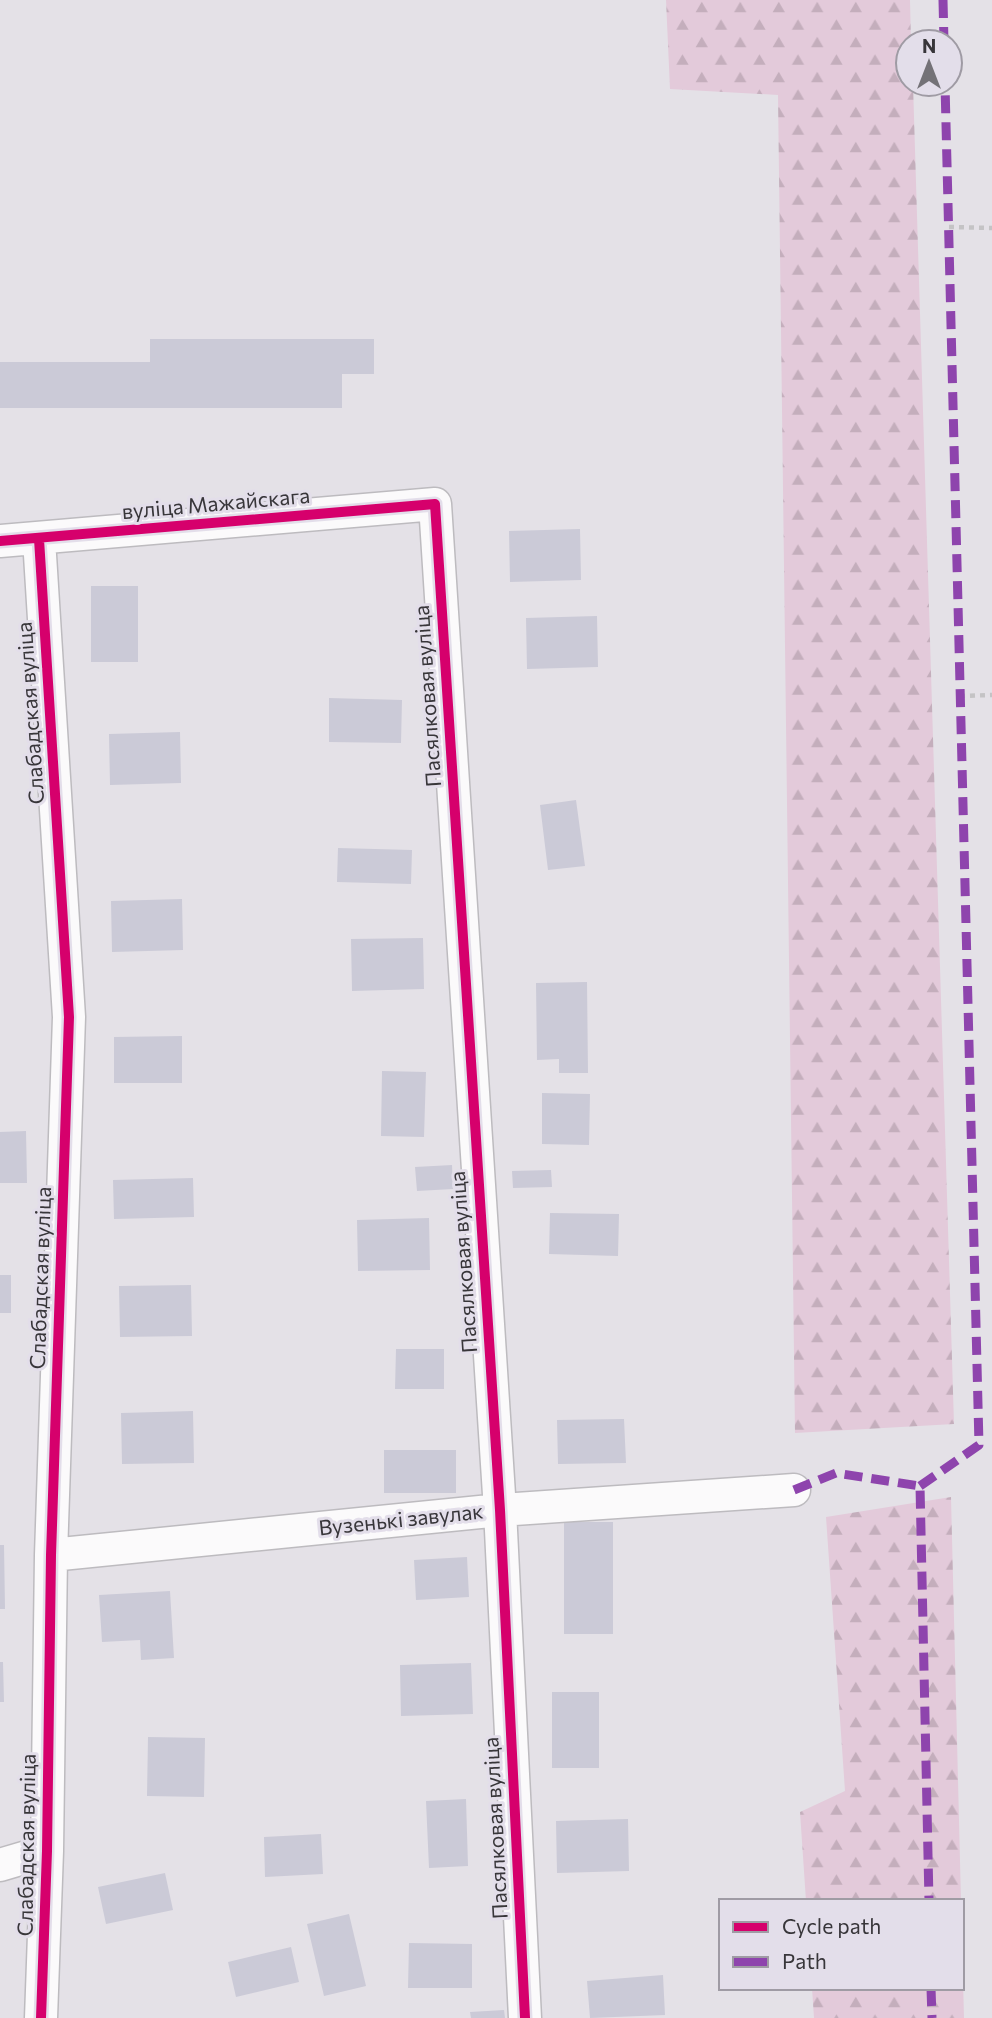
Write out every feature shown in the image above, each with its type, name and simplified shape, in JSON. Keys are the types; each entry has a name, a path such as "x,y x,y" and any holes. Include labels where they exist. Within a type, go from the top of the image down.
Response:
{"street":[{"name":"вуліца Мажайскага","path":"0,541 435,504"},
{"name":"Пасялковая вуліца","path":"435,504 500,1510 525,2018"},
{"name":"Слабадская вуліца","path":"39,539 69,1017 51,1555 47,1851 41,2018"},
{"name":"Вузенькі завулак","path":"51,1555 500,1510 794,1490"},
{"path":"0,1864 47,1851"}],"path":[{"path":"949,227 992,228"},
{"path":"960,696 992,695"}],"green space":[{"path":"666,0 910,0 911,28 894,28 894,98 913,98 954,1424 795,1433 778,95 670,89"},
{"path":"951,1497 961,1899 806,1899 800,1812 845,1791 826,1517"},
{"path":"812,1990 963,1990 964,2018 814,2018"}],"building":[{"path":"150,339 374,339 374,374 342,374 342,408 0,408 0,362 150,362"},
{"path":"580,529 581,580 510,582 509,531"},
{"path":"91,586 138,586 138,662 91,662"},
{"path":"597,616 598,667 527,669 526,618"},
{"path":"329,698 402,700 401,743 329,742"},
{"path":"180,732 181,783 110,785 109,734"},
{"path":"576,800 585,866 548,870 540,805"},
{"path":"338,848 412,850 411,884 337,882"},
{"path":"182,899 183,950 112,952 111,901"},
{"path":"423,938 424,989 352,991 351,939"},
{"path":"587,982 588,1073 559,1073 559,1059 537,1060 536,983"},
{"path":"182,1036 182,1083 114,1083 114,1037"},
{"path":"382,1071 426,1072 424,1137 381,1136"},
{"path":"542,1093 590,1094 589,1145 542,1144"},
{"path":"26,1131 27,1183 0,1183 0,1132"},
{"path":"452,1165 453,1189 417,1191 415,1167"},
{"path":"551,1170 552,1187 513,1188 512,1171"},
{"path":"193,1178 194,1217 114,1219 113,1180"},
{"path":"550,1213 619,1214 618,1256 549,1254"},
{"path":"429,1218 430,1270 358,1271 357,1220"},
{"path":"0,1275 11,1275 11,1313 0,1313"},
{"path":"191,1285 192,1336 120,1337 119,1286"},
{"path":"396,1349 444,1349 444,1389 395,1389"},
{"path":"193,1411 194,1463 122,1464 121,1413"},
{"path":"624,1419 626,1463 558,1464 557,1420"},
{"path":"384,1450 456,1450 456,1493 384,1493"},
{"path":"564,1522 613,1522 613,1634 564,1634"},
{"path":"0,1545 4,1545 5,1609 0,1609"},
{"path":"467,1557 469,1597 416,1600 414,1560"},
{"path":"170,1591 174,1658 141,1660 140,1640 102,1642 99,1595"},
{"path":"0,1662 3,1662 4,1702 0,1702"},
{"path":"471,1663 473,1714 401,1716 400,1665"},
{"path":"552,1692 599,1692 599,1768 552,1768"},
{"path":"148,1737 205,1738 204,1797 147,1796"},
{"path":"466,1799 468,1866 429,1868 426,1801"},
{"path":"628,1819 629,1871 557,1873 556,1821"},
{"path":"321,1834 323,1874 265,1877 264,1837"},
{"path":"165,1873 173,1910 106,1924 98,1887"},
{"path":"349,1914 366,1986 324,1996 307,1924"},
{"path":"409,1943 472,1944 472,1988 408,1988"},
{"path":"291,1947 299,1982 236,1997 228,1962"},
{"path":"663,1975 665,2015 590,2018 587,1981"},
{"path":"504,2010 505,2018 471,2018 470,2012"}],"marked path":[{"path":"943,0 944,28"},
{"path":"920,1486 979,1445 945,98"},
{"path":"794,1490 836,1473 920,1486 929,1899"},
{"path":"931,1990 932,2018"}],"cycle path":[{"path":"0,541 435,504 500,1510 525,2018"},
{"path":"39,539 69,1017 51,1555 47,1851 41,2018"}]}
